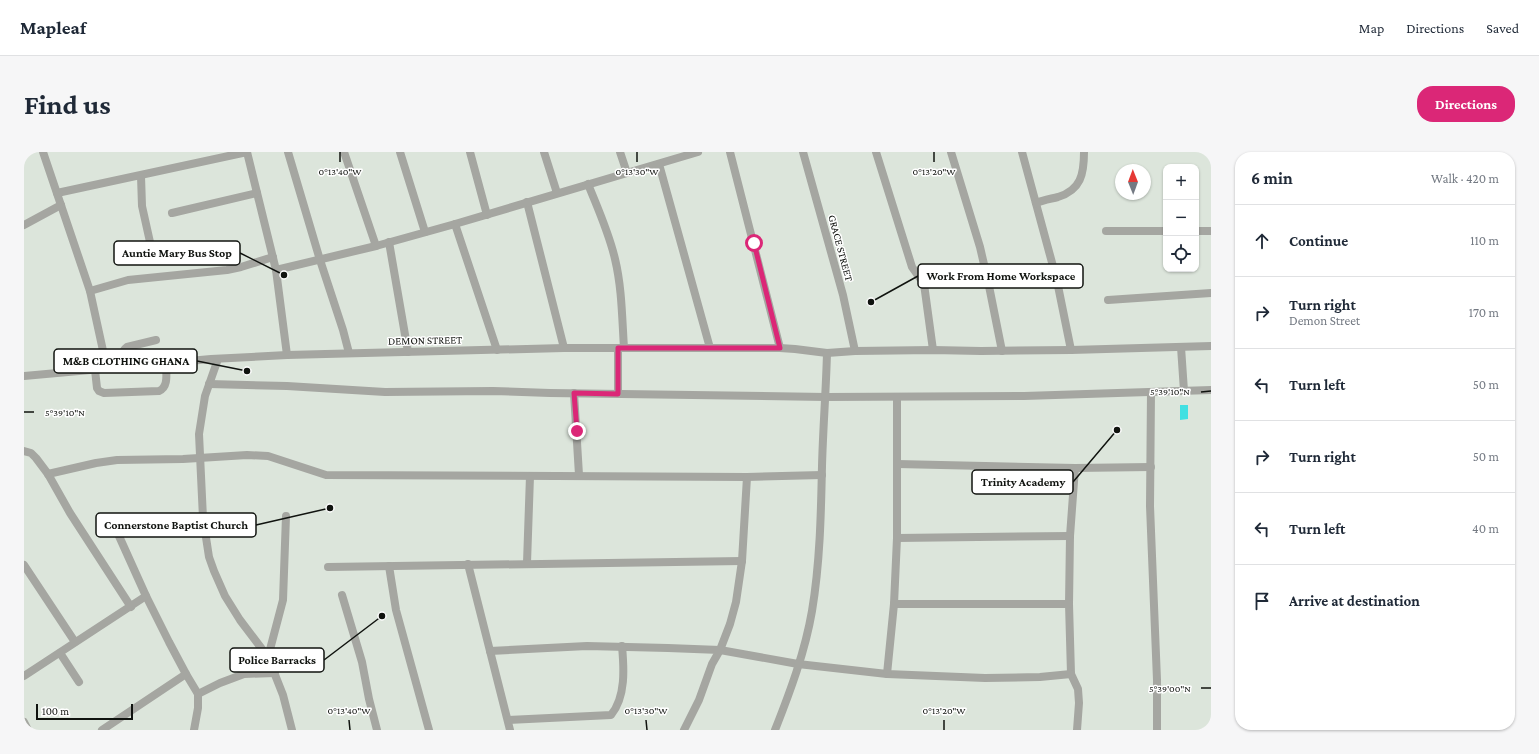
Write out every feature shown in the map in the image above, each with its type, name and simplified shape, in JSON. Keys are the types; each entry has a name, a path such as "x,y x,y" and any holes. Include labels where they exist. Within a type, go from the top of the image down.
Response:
{"street":[{"path":"43,152 90,291 107,369"},
{"path":"57,193 247,152 276,270 287,355"},
{"path":"288,152 349,353"},
{"path":"344,152 376,246"},
{"path":"400,152 425,232"},
{"path":"470,152 487,215"},
{"path":"544,152 557,193"},
{"path":"620,152 627,173"},
{"path":"276,270 376,246 455,224 659,164 689,153 698,152"},
{"path":"730,152 780,348"},
{"name":"GRACE STREET","path":"803,152 843,295 855,351"},
{"path":"876,152 912,267 924,284 933,350"},
{"path":"951,152 980,247 1002,351"},
{"path":"1022,152 1059,287 1072,350"},
{"path":"1036,203 1066,194 1080,182 1084,165 1084,152"},
{"path":"659,164 710,348"},
{"path":"141,176 143,213 150,242"},
{"path":"588,184 610,241 619,280 621,348 618,394"},
{"path":"172,213 257,193"},
{"path":"527,202 564,348"},
{"path":"24,224 61,205"},
{"path":"455,224 497,350"},
{"path":"1106,231 1163,231"},
{"path":"1199,231 1211,231"},
{"path":"389,242 408,352"},
{"path":"90,291 128,280 241,268 273,257"},
{"path":"1108,300 1211,293"},
{"path":"123,368 122,352 124,349 156,340"},
{"name":"DEMON STREET","path":"24,376 218,359 349,353 564,348 795,348 827,353 855,351 1002,351 1211,346"},
{"path":"1181,347 1184,391"},
{"path":"775,730 789,693 806,637 816,585 820,549 827,353"},
{"path":"218,359 209,384 199,434 205,534 209,556 225,596 240,620 268,657 283,695 292,730"},
{"path":"95,370 97,388 99,391 104,393 159,391 164,389 166,384 166,363"},
{"path":"209,384 287,386 385,392 493,390 618,394 826,397 1024,396 1211,390"},
{"path":"1151,392 1150,506 1157,680 1157,730"},
{"path":"574,393 579,475"},
{"path":"887,674 894,604 897,538 897,397"},
{"path":"24,451 31,453 48,474 70,514 131,607"},
{"path":"48,474 96,463 117,460 183,459 247,455 268,456 326,475 579,475 747,477 822,475"},
{"path":"897,464 1075,468 1151,467"},
{"path":"1075,468 1070,536 1069,604 1071,674 1078,689 1079,702 1077,730"},
{"path":"527,563 530,476"},
{"path":"684,730 699,700 712,664 720,650 734,610 742,561 747,477"},
{"path":"268,657 283,600 286,516"},
{"path":"114,525 146,596 186,674 198,694 198,708 194,730"},
{"path":"897,538 1070,536"},
{"path":"328,567 742,561"},
{"path":"24,564 75,642"},
{"path":"468,564 510,730"},
{"path":"389,566 396,610 428,730"},
{"path":"342,595 362,662 377,730"},
{"path":"24,676 146,596"},
{"path":"894,604 1069,604"},
{"path":"490,651 587,646 622,646 720,650 798,664 887,674 985,678 1071,674"},
{"path":"508,720 611,715 615,710 623,683 622,646"},
{"path":"60,653 79,682"},
{"path":"198,694 220,683 244,674 274,673"},
{"path":"102,730 186,674"},
{"path":"24,722 28,730"}],"water":[{"path":"1180,405 1188,405 1188,419 1180,420"}],"place":[{"name":"Auntie Mary Bus Stop","path":"284,275"},
{"name":"Work From Home Workspace","path":"871,302"},
{"name":"M&B CLOTHING GHANA","path":"247,371"},
{"name":"Trinity Academy","path":"1117,430"},
{"name":"Connerstone Baptist Church","path":"330,508"},
{"name":"Police Barracks","path":"382,616"}],"route":[{"path":"577,431 574,393 618,394 618,348 780,348 754,243"}]}
